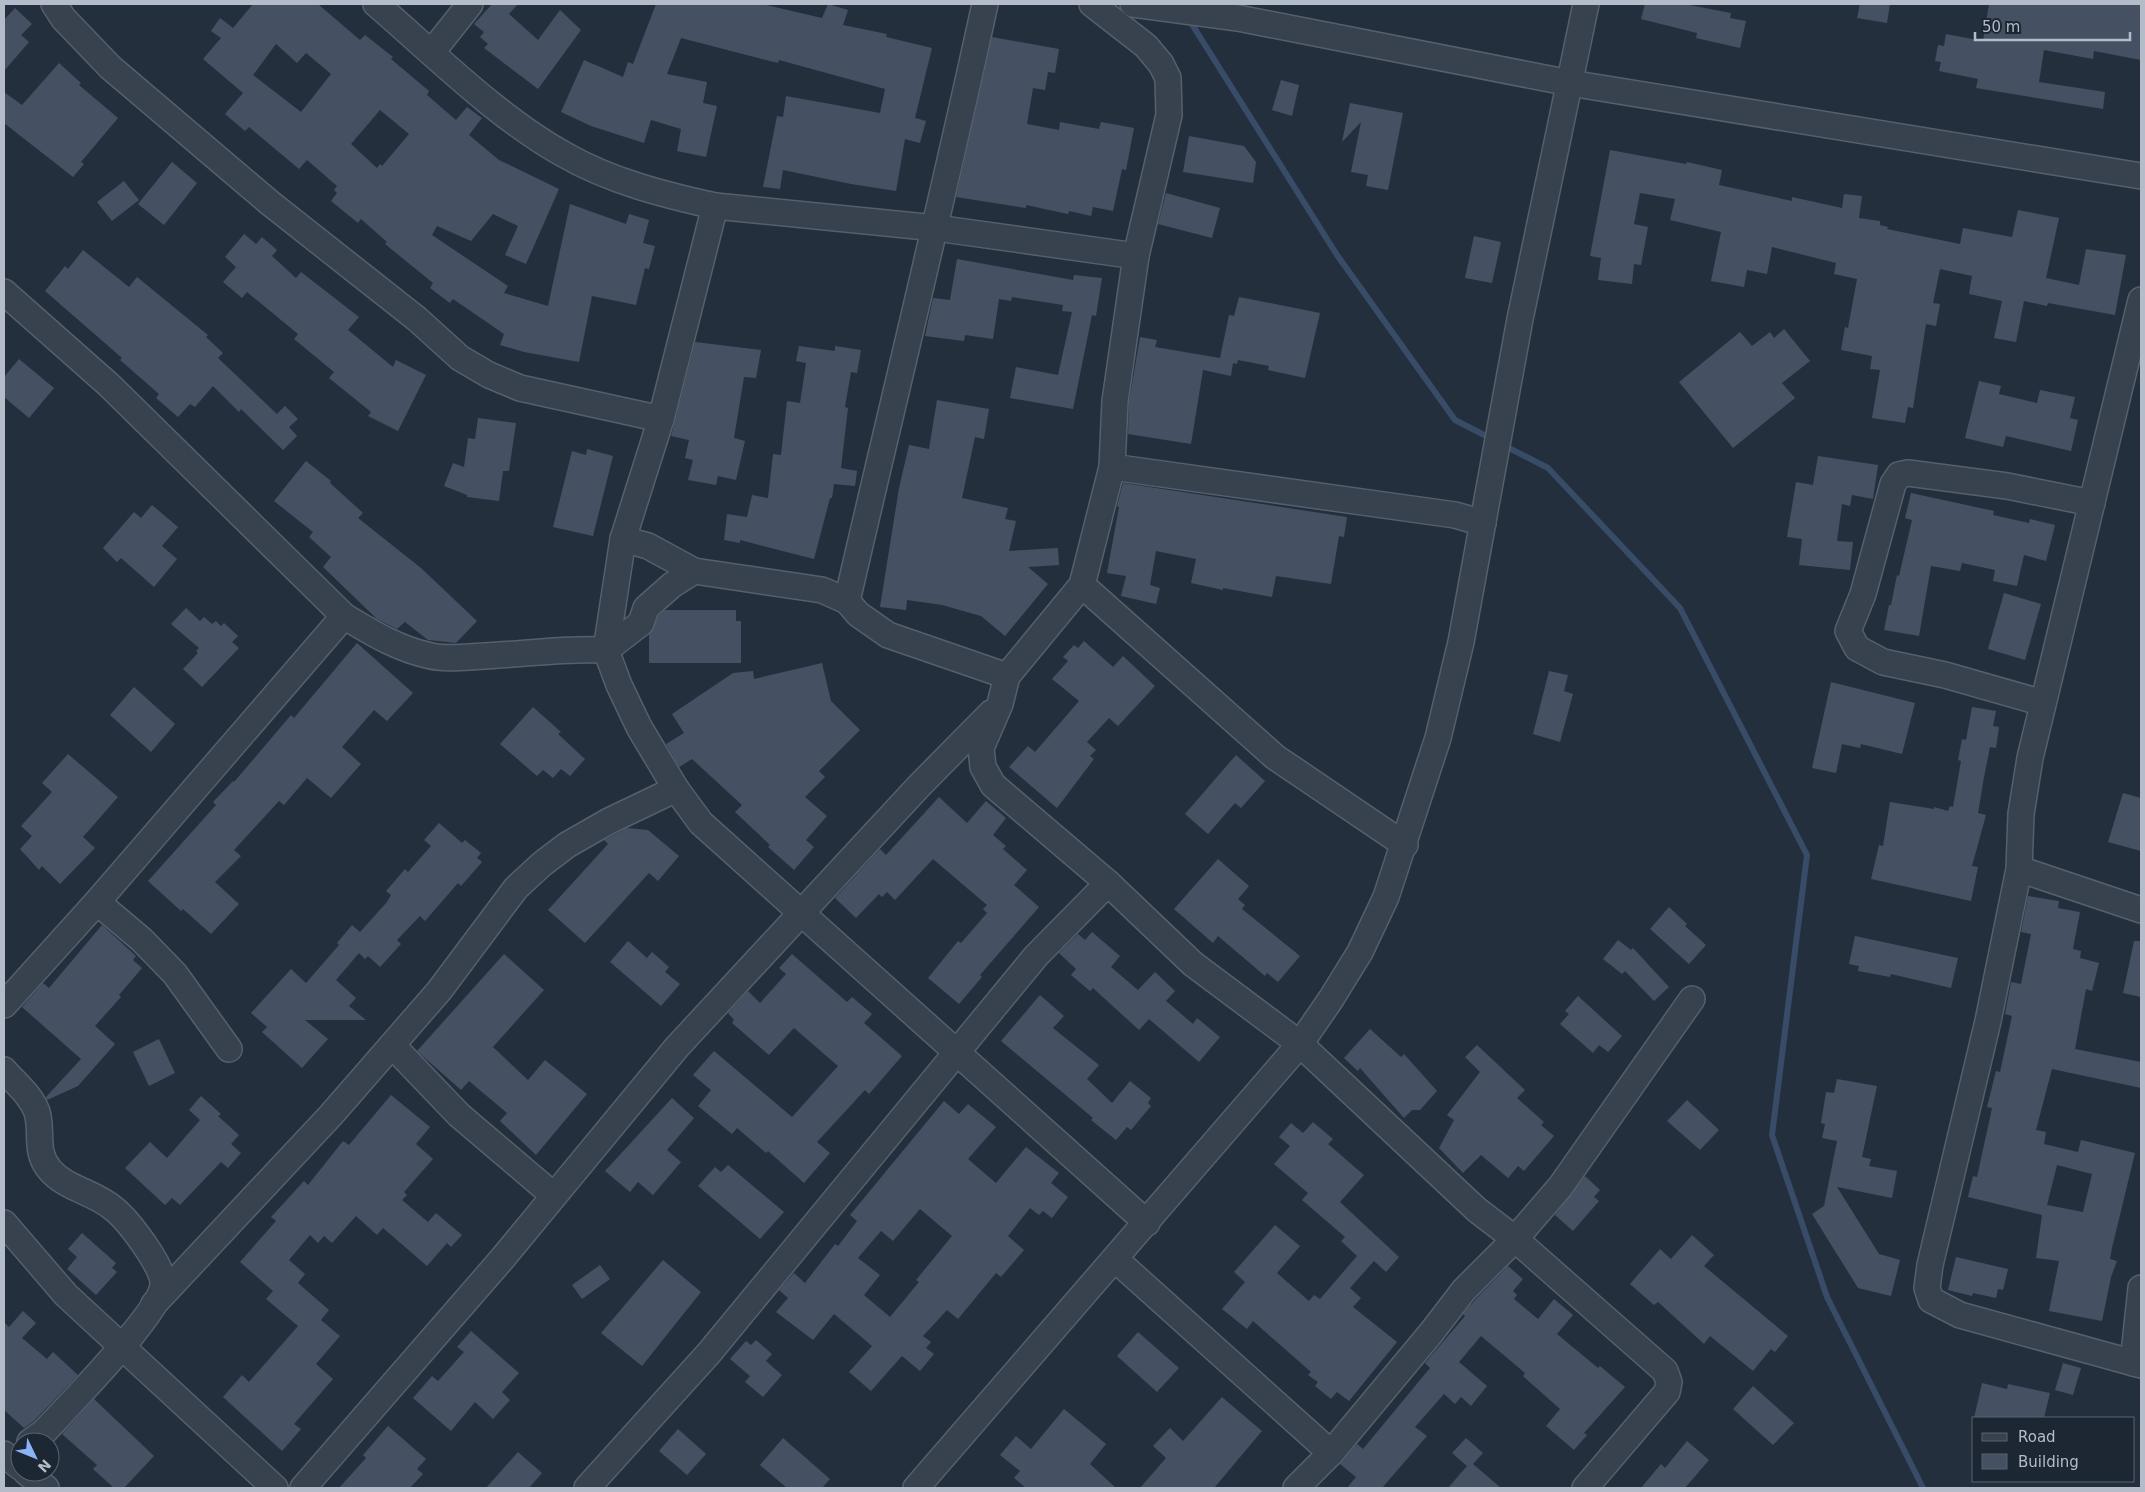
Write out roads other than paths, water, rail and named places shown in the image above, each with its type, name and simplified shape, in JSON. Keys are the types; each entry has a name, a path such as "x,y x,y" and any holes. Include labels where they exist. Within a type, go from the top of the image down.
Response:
{"street":[{"path":"54,4 69,25 110,67 270,203 417,319 460,358 489,375 520,388 661,419"},
{"path":"376,4 499,109 564,155 600,172 680,198 715,206 936,228 1136,256"},
{"path":"432,52 470,4"},
{"path":"847,601 902,362 936,228 985,4"},
{"path":"1092,4 1151,51 1161,64 1168,78 1169,115 1136,256 1115,401 1112,467 1082,585 1007,676 1000,704 981,748 983,767 993,785 1108,883 1193,964 1300,1044 1477,1210 1515,1239 1665,1371 1669,1382 1667,1392 1585,1488"},
{"path":"1133,4 1204,13 1570,83 2141,176"},
{"path":"916,1488 1300,1044 1331,1000 1360,952 1386,897 1405,844 1438,738 1459,652 1506,396 1586,4"},
{"path":"715,206 661,419 623,539 606,650 619,685 639,727 676,789 701,823 1147,1223"},
{"path":"4,292 109,385 344,616 385,640 433,657 456,658 576,649 606,650 640,623 646,608 672,585 694,571"},
{"path":"2141,300 2030,758 2021,814 2019,869 1988,1021 1930,1265 1927,1292 1932,1300 1941,1307 1960,1315 2137,1364 2141,1288"},
{"path":"1112,467 1455,515 1483,523"},
{"path":"2043,703 1945,675 1884,662 1857,648 1848,631 1863,594 1893,484 1899,475 1908,473 2007,486 2092,503"},
{"path":"623,539 648,546 694,571 822,590 847,601 858,614 888,635 1007,676"},
{"path":"1082,585 1275,758 1405,844"},
{"path":"4,1005 97,902 344,616"},
{"path":"303,1488 502,1259 677,1047 802,915 918,786 1000,704"},
{"path":"44,1432 121,1346 154,1304 330,1115 439,991 516,888 542,864 567,845 609,821 676,789"},
{"path":"2019,869 2141,910"},
{"path":"587,1488 709,1353 1036,956 1108,883"},
{"path":"97,902 142,940 175,974 228,1049"},
{"path":"1296,1488 1331,1453 1431,1333 1464,1290 1515,1239 1560,1187 1692,999"},
{"path":"392,1045 459,1115 553,1195"},
{"path":"4,1070 29,1097 37,1111 40,1152 48,1168 70,1184 99,1196 116,1210 160,1271 163,1285 154,1304"},
{"path":"4,1223 66,1295 121,1346 261,1484"},
{"path":"1115,1259 1331,1453"}],"waterway":[{"path":"1188,18 1337,255 1455,420 1492,439"},
{"path":"1503,445 1548,468 1680,608 1807,855 1772,1135 1827,1297 1923,1488"}]}
